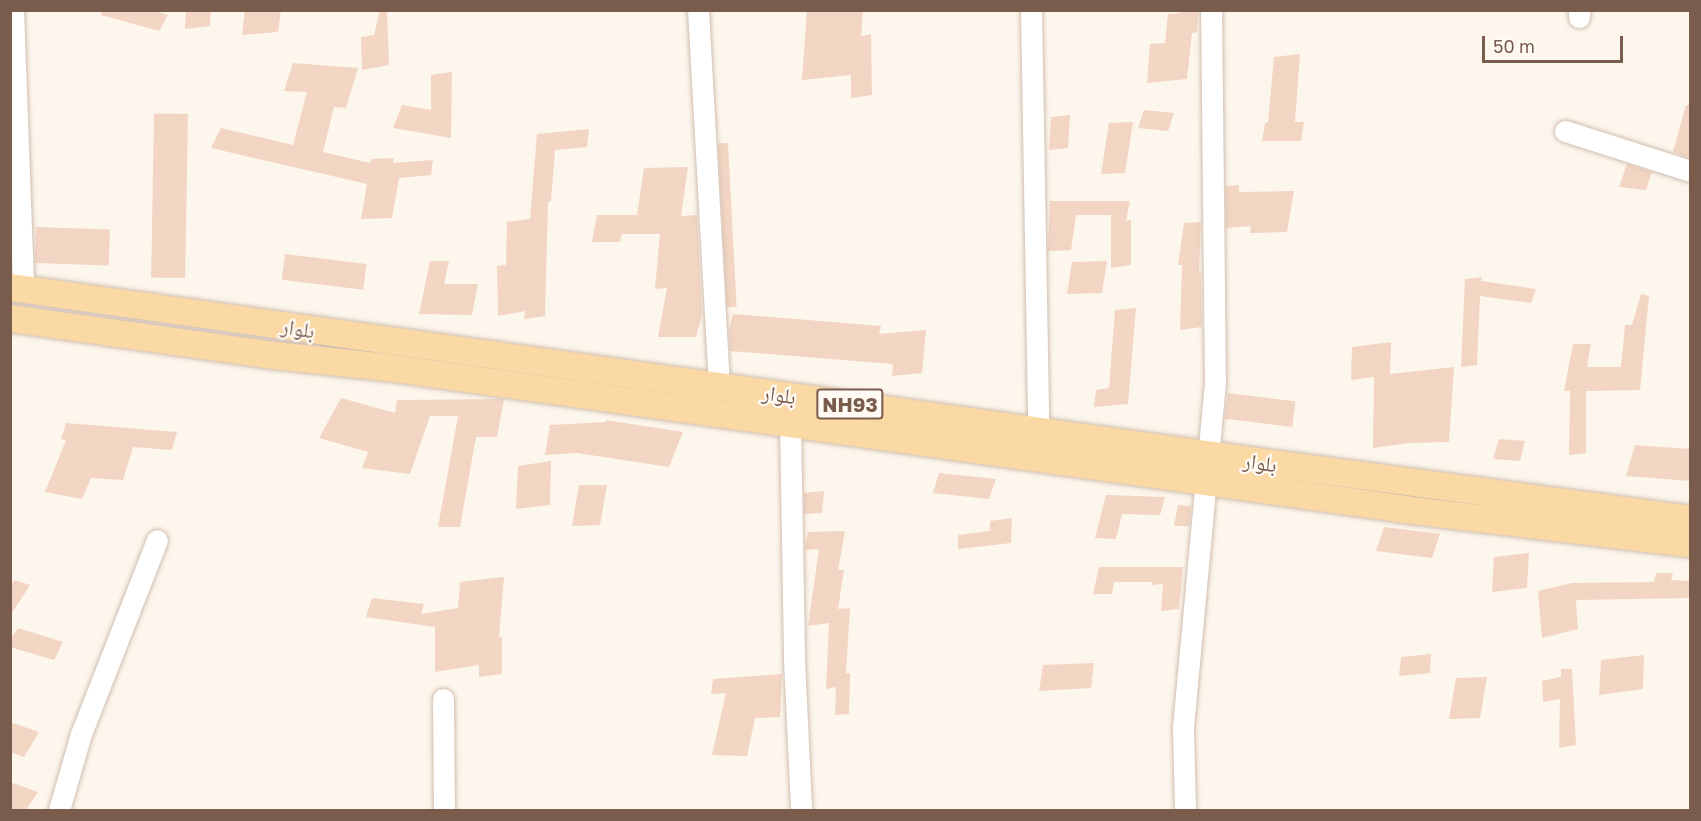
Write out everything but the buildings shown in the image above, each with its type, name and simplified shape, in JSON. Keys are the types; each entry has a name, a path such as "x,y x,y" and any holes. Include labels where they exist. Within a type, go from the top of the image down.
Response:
{"main road":[{"name":"بلوار","path":"17,288 368,339 719,385 1038,431 1420,511 1690,543"},
{"path":"84,328 86,297"},
{"name":"بلوار","path":"10,318 790,424 1690,519"}],"street":[{"path":"13,10 17,288"},
{"path":"698,10 719,385"},
{"path":"1031,10 1038,431"},
{"path":"1185,810 1183,727 1215,385 1211,10"},
{"path":"1565,131 1690,171"},
{"path":"790,424 794,659 801,810"},
{"path":"59,810 81,734 157,540"},
{"path":"443,699 444,810"}]}
